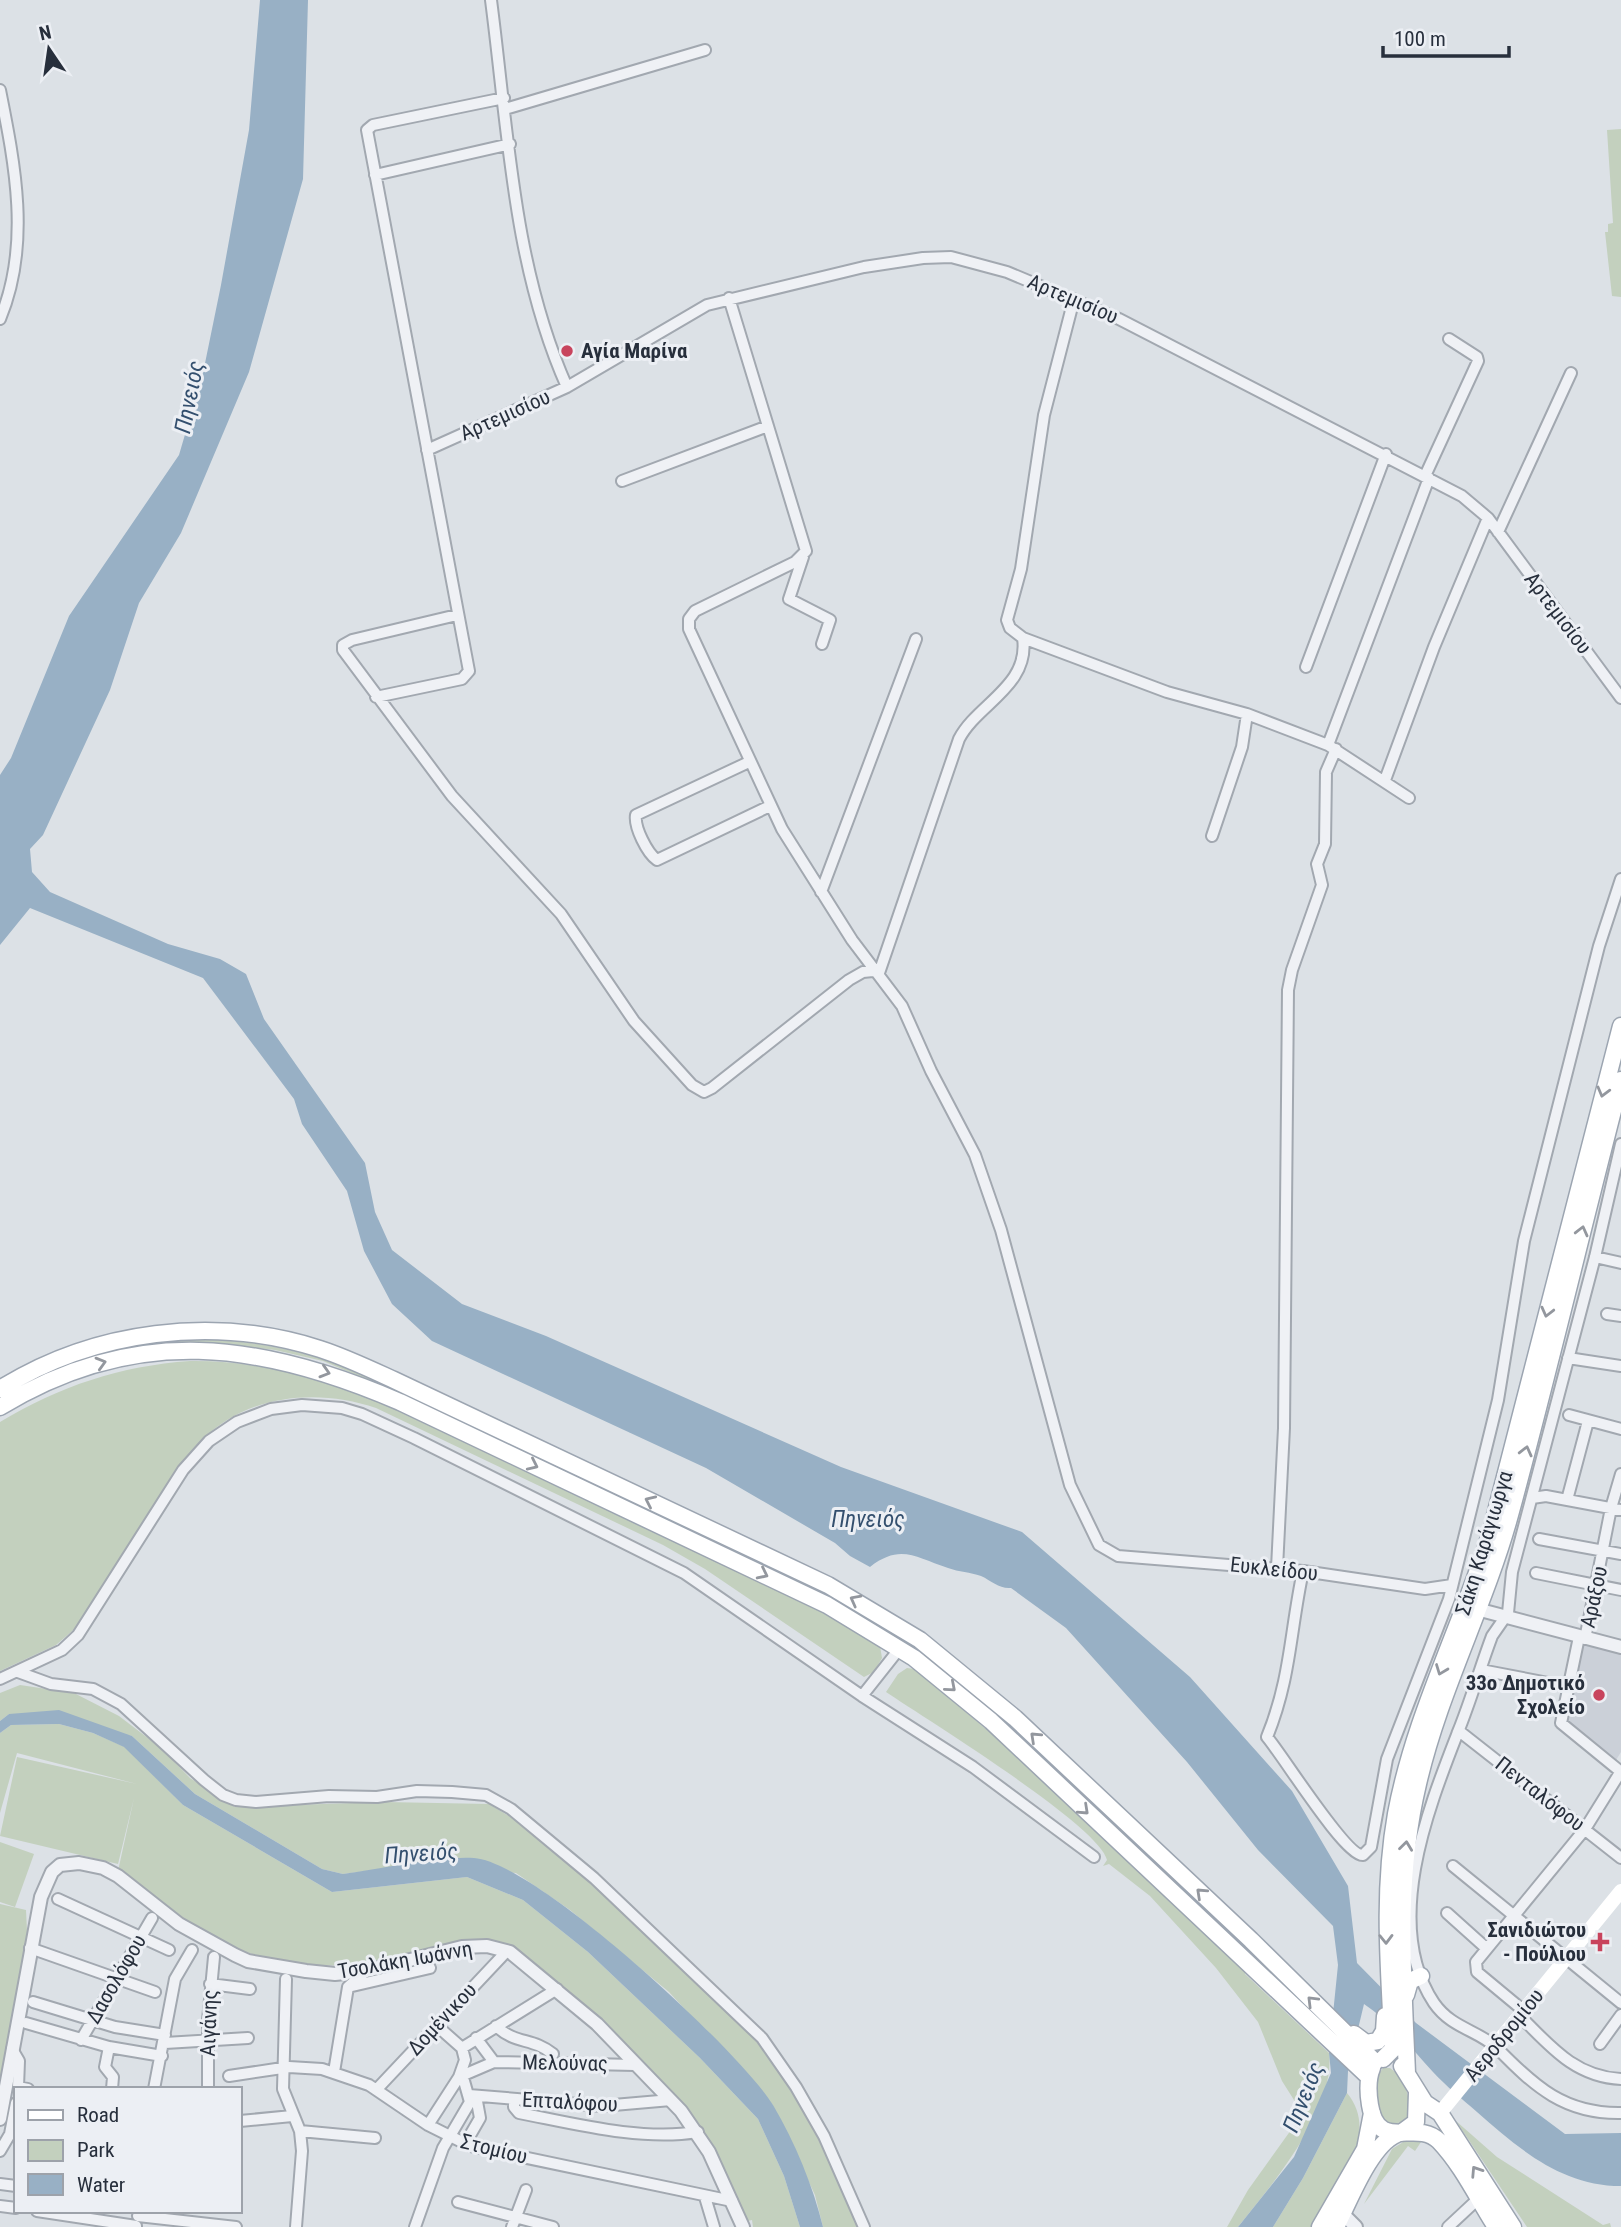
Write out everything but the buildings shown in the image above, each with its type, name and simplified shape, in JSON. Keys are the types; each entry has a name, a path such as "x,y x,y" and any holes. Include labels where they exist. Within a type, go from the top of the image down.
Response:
{"main road":[{"name":"Σάκη Καράγιωργα","path":"1407,2067 1401,1994 1401,1899 1411,1813 1432,1734 1472,1609 1621,1026"},
{"name":"Σάκη Καράγιωργα","path":"1401,1994 1387,1971 1386,1900 1396,1811 1421,1723 1472,1609 1512,1507 1621,1080"},
{"path":"0,1389 36,1369 89,1348 138,1336 188,1332 248,1334 282,1340 320,1349 394,1380 828,1585 901,1627 1015,1718 1251,1940 1338,2027 1359,2052"},
{"path":"0,1407 69,1374 141,1354 189,1351 229,1353 319,1370 400,1402 776,1580 846,1615 900,1648 991,1721 1246,1963 1359,2052 1395,2061 1407,2067 1427,2106 1445,2107"},
{"name":"Αεροδρομίου","path":"1445,2107 1621,1891"},
{"path":"1320,2227 1365,2149 1380,2057 1401,1994 1412,1980 1421,1976"},
{"path":"1359,2052 1373,2043 1380,2057"},
{"path":"1339,2221 1368,2166 1387,2140 1416,2122 1416,2089"},
{"path":"1427,2135 1440,2127 1445,2107"},
{"path":"1445,2107 1513,2227"},
{"path":"1372,2113 1380,2127 1399,2133 1436,2138 1496,2227"}],"street":[{"path":"491,0 527,268 556,364 567,387"},
{"path":"376,697 467,676 467,660 367,130 373,125 505,103 705,50"},
{"path":"0,90 16,174 19,220 15,265 0,319"},
{"path":"375,175 510,144"},
{"name":"Αρτεμισίου","path":"427,450 567,387 682,318 729,298 864,267 942,257 971,261 1007,272 1074,299 1386,454 1462,496 1488,518 1621,698"},
{"path":"729,298 806,547 789,599 830,620 822,643"},
{"path":"1074,299 1044,415 1023,556 1007,620 1010,628 1023,638 1167,692 1247,714 1332,747 1409,798"},
{"path":"1277,1568 1284,1429 1288,990 1292,970 1322,885 1317,864 1325,844 1326,772 1332,747 1427,477 1478,361 1477,357 1449,339"},
{"path":"1498,532 1572,373"},
{"path":"622,481 768,426"},
{"path":"1306,667 1386,454"},
{"path":"1385,780 1434,647 1488,518"},
{"path":"803,557 695,611 687,624 770,806 821,892 876,972"},
{"path":"457,615 352,640 343,645 343,650 452,796 561,914 634,1021 698,1091 712,1088 854,976 876,972"},
{"path":"876,972 959,739 967,724 1003,693 1015,677 1024,648 1023,638"},
{"path":"821,892 916,639"},
{"path":"1212,836 1242,747 1247,714"},
{"path":"749,762 636,815 635,822 651,855 657,860 770,806"},
{"path":"1303,1571 1290,1660 1276,1715 1267,1737 1339,1838 1359,1856 1371,1847 1387,1759 1452,1586 1496,1408 1524,1241 1599,946 1621,879"},
{"name":"Ευκλείδου","path":"876,972 914,1027 932,1071 982,1170 1070,1485 1099,1545 1118,1556 1277,1568 1425,1589 1452,1586"},
{"path":"1621,1144 1595,1257 1509,1585 1505,1618 1492,1636 1429,1808 1418,1859 1411,1925 1421,1976 1444,2015 1494,2047 1520,2074 1545,2092 1587,2110 1621,2113"},
{"path":"1595,1257 1621,1263"},
{"path":"1607,1314 1621,1316"},
{"path":"1568,1358 1621,1366"},
{"path":"0,1679 62,1650 83,1629 183,1470 221,1431 254,1414 280,1407 313,1405 362,1414 652,1555 709,1588 862,1696 973,1767 1094,1857"},
{"path":"1569,1415 1621,1429"},
{"path":"1567,1500 1588,1421"},
{"name":"Αράξου","path":"1621,1474 1616,1509 1603,1551 1597,1586 1561,1723 1621,1771"},
{"path":"1532,1498 1567,1500 1616,1509"},
{"path":"1539,1539 1621,1554"},
{"path":"1536,1573 1621,1590"},
{"path":"1472,1609 1621,1647"},
{"path":"862,1696 900,1648"},
{"path":"1481,1670 1569,1687"},
{"path":"18,1672 51,1684 93,1689 121,1704 204,1780 223,1795 236,1800 256,1802 329,1796 377,1797 417,1791 452,1792 486,1795 511,1809 594,1878 762,2038 796,2087 824,2136 864,2227"},
{"name":"Πενταλόφου","path":"1459,1731 1621,1857"},
{"path":"1621,1771 1585,1829 1486,1948 1476,1962 1475,1969 1579,2069 1600,2078 1621,2079"},
{"name":"Τσολάκη Ιωάννη","path":"0,2119 41,1897 52,1872 63,1863 79,1863 103,1868 118,1875 180,1924 248,1961 325,1973 366,1971 463,1947 487,1946 507,1951 597,2024 671,2100 698,2132 743,2227"},
{"path":"1453,1866 1512,1917 1621,2003"},
{"path":"58,1899 169,1950"},
{"path":"1447,1913 1486,1948"},
{"name":"Δασολόφου","path":"81,2040 152,1918"},
{"path":"30,1948 155,1992"},
{"path":"154,2087 175,1979 192,1950"},
{"name":"Δομένικου","path":"377,2089 507,1951"},
{"name":"Αιγάνης","path":"208,2087 210,1984 214,1958"},
{"path":"348,1987 429,1969"},
{"path":"334,2072 348,1987 366,1971"},
{"path":"286,1979 283,2068 285,2098 300,2131 301,2163 296,2227"},
{"path":"210,1984 250,1989"},
{"path":"462,2048 557,1989"},
{"path":"33,2002 92,2021 165,2039 208,2042 248,2038"},
{"path":"1600,2044 1621,2015"},
{"path":"26,2023 109,2048 162,2056"},
{"path":"428,2125 459,2077 464,2060 462,2048 436,2025"},
{"path":"496,2026 517,2040 539,2043 553,2054"},
{"name":"Μελούνας","path":"476,2038 494,2062"},
{"path":"109,2048 105,2067 113,2077 113,2087"},
{"path":"12,2049 19,2060 22,2087"},
{"name":"Μελούνας","path":"459,2077 494,2062 635,2065"},
{"name":"Στομίου","path":"229,2076 283,2068 311,2067 334,2072 377,2089 428,2125 465,2144 732,2201"},
{"path":"459,2077 472,2096 480,2118 465,2144"},
{"path":"415,2227 449,2137 468,2108 472,2096"},
{"name":"Επταλόφου","path":"472,2096 602,2106 671,2100"},
{"path":"514,2099 514,2107 519,2113 574,2123 658,2133 698,2132"},
{"path":"242,2121 292,2116"},
{"path":"0,2151 12,2140 14,2122"},
{"path":"300,2131 374,2138"},
{"path":"513,2222 526,2190"},
{"path":"705,2197 714,2227"},
{"path":"1448,2227 1478,2199"},
{"path":"458,2202 513,2222 553,2227"},
{"path":"59,2213 137,2220 211,2220 236,2227"},
{"path":"1339,2221 1356,2227"}],"shaded area":[{"path":"1581,1642 1621,1652 1621,1752 1616,1760 1566,1721"}],"green space":[{"path":"1621,129 1621,297 1612,296 1605,232 1608,232 1608,224 1613,223 1607,130"},
{"path":"180,1339 233,1341 280,1348 377,1377 882,1620 975,1689 1250,1950 996,1713 912,1645 828,1595 437,1409 323,1361 275,1350 215,1343 155,1346 24,1388 22,1384 99,1354"},
{"path":"190,1361 240,1364 289,1372 385,1404 836,1619 880,1646 882,1658 874,1672 864,1677 705,1569 663,1545 376,1408 331,1398 308,1397 262,1404 220,1425 202,1440 171,1480 78,1626 56,1645 0,1671 0,1422 45,1398 91,1380 139,1368"},
{"path":"907,1668 915,1669 999,1740 1245,1970 1245,1974 1329,2053 1323,2098 1312,2122 1284,2168 1238,2227 1227,2227 1248,2190 1296,2123 1294,2100 1282,2081 1258,2022 1216,1968 1150,1896 1109,1864 1103,1866 1107,1860 1097,1844 1075,1823 1008,1773 886,1692 898,1674"},
{"path":"20,1685 74,1693 119,1716 161,1748 190,1778 235,1807 385,1802 489,1804 517,1821 684,1966 760,2046 794,2089 824,2135 865,2227 823,2227 815,2195 772,2104 669,1992 570,1910 516,1873 420,1864 343,1874 322,1869 195,1794 132,1736 9,1714 0,1721 0,1693"},
{"path":"59,1724 93,1733 125,1747 183,1805 332,1892 467,1877 523,1900 588,1952 700,2058 758,2119 784,2176 800,2227 753,2227 752,2220 744,2222 716,2156 688,2111 566,1990 517,1952 504,1947 387,1963 312,1965 275,1960 237,1949 189,1926 118,1871 134,1798 118,1864 0,1836 17,1757 137,1784 17,1753 0,1813 0,1733 11,1725"},
{"path":"0,1842 34,1854 15,1907 0,1902"},
{"path":"0,1904 26,1910 27,1931 0,2100"},
{"path":"1383,2068 1390,2068 1400,2078 1406,2090 1409,2118 1402,2122 1390,2123 1380,2118 1374,2081"},
{"path":"1347,2093 1356,2109 1360,2126 1352,2162 1343,2179 1314,2227 1273,2227 1303,2178"},
{"path":"1456,2121 1497,2157 1603,2225 1610,2223 1611,2227 1527,2227"},
{"path":"1408,2139 1423,2139 1415,2151 1408,2146 1364,2204 1392,2149"}],"water":[{"name":"Πηνειός","path":"260,0 308,0 303,179 249,372 181,533 139,603 110,690 43,835 30,849 32,872 50,892 168,944 220,959 246,974 264,1019 365,1163 375,1212 392,1250 462,1304 546,1336 841,1467 1022,1532 1190,1677 1292,1791 1348,1886 1357,1963 1416,2023 1565,2134 1621,2133 1621,2186 1580,2180 1525,2152 1449,2087 1392,2027 1364,2004 1348,2071 1347,2093 1303,2178 1273,2227 1238,2227 1294,2157 1331,2073 1329,2053 1338,1965 1333,1926 1258,1850 1187,1762 1066,1628 1011,1588 999,1586 977,1575 900,1554 870,1567 850,1556 835,1543 706,1468 432,1341 392,1304 364,1251 347,1191 302,1124 294,1099 203,978 30,908 0,945 0,775 11,758 69,616 179,455 203,373 249,130"},
{"name":"Πηνειός","path":"59,1710 132,1736 195,1794 322,1869 343,1874 427,1861 474,1858 503,1868 542,1891 587,1923 634,1962 721,2044 753,2079 773,2105 796,2149 809,2180 823,2227 800,2227 784,2176 758,2119 700,2058 588,1952 523,1900 467,1877 332,1892 183,1805 124,1747 93,1733 59,1724 11,1725 0,1733 0,1721 9,1714"}],"place":[{"name":"Αγία Μαρίνα","path":"567,351"},
{"name":"33ο Δημοτικό Σχολείο","path":"1599,1695"},
{"name":"Σανιδιώτου - Πούλιου","path":"1600,1942"}]}
